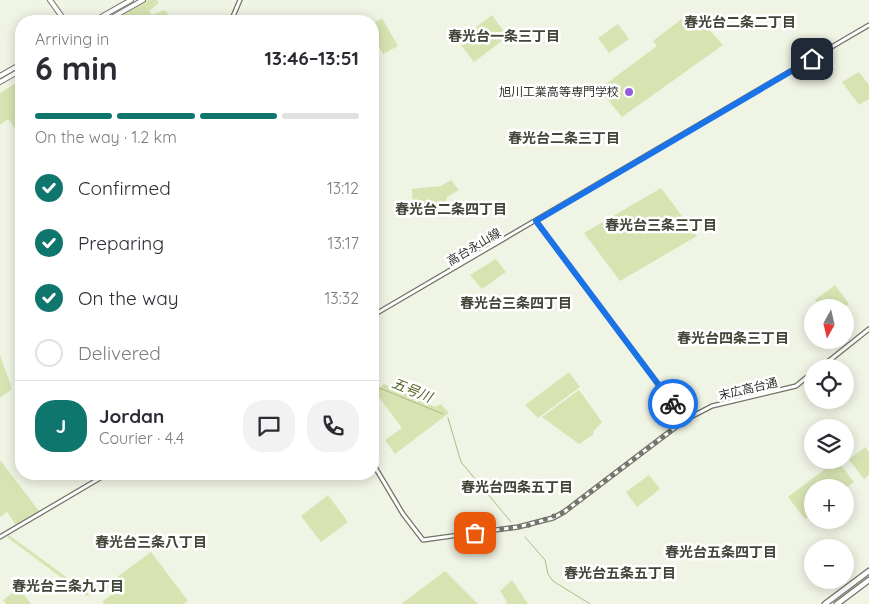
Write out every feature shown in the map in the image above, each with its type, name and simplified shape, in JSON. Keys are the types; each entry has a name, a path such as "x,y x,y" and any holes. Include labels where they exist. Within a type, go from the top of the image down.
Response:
{"highway":[{"path":"825,604 869,570"},
{"path":"837,604 869,580"}],"main road":[{"path":"50,0 61,15"},
{"path":"105,15 131,0"},
{"path":"117,15 143,0"},
{"path":"0,76 15,67"},
{"path":"0,82 15,73"}],"street":[{"path":"234,15 240,0"},
{"name":"高台永山線","path":"379,312 869,25"},
{"path":"536,221 685,420"},
{"path":"831,359 869,328"},
{"name":"末広高台通","path":"379,473 423,540 530,525 553,518 685,420 712,406 796,386 804,380"},
{"path":"0,537 97,480"}],"green space":[{"path":"148,0 157,0 159,3 149,11 152,15 123,15"},
{"path":"165,10 169,15 152,15"},
{"path":"688,14 695,14 723,45 622,117 599,89 657,46 653,41"},
{"path":"492,15 502,29 511,34 474,62 458,41"},
{"path":"382,18 398,46 383,54 379,46 379,20"},
{"path":"618,24 629,39 609,53 598,38"},
{"path":"859,72 869,85 869,99 859,105 842,82"},
{"path":"15,84 15,129 8,119 0,125 0,93"},
{"path":"451,180 459,190 447,197 445,205 432,213 422,207 413,208 412,189 441,186"},
{"path":"661,188 697,236 620,281 584,233"},
{"path":"496,259 506,272 482,289 470,275"},
{"path":"835,285 845,299 816,299"},
{"path":"0,355 12,389 0,398"},
{"path":"569,372 580,387 538,418 525,405"},
{"path":"384,384 435,407 441,404 449,413 395,454 385,440 402,428 379,397 379,388"},
{"path":"579,390 602,422 593,432 594,434 579,444 542,417"},
{"path":"865,447 869,452 869,475 864,479 854,466 854,456"},
{"path":"0,460 39,511 16,525 7,512 0,517"},
{"path":"825,469 844,469 852,479 812,479"},
{"path":"649,475 660,489 637,507 626,492"},
{"path":"804,485 804,518 788,497"},
{"path":"328,495 348,522 321,542 301,516"},
{"path":"9,535 89,595 86,596 7,537"},
{"path":"151,552 188,601 184,604 105,604 102,602 118,589 109,583"},
{"path":"445,571 478,604 401,604"},
{"path":"512,580 528,604 505,604 507,602 500,591"},
{"path":"19,588 31,604 6,604 3,600"}],"waterway":[{"name":"五号川","path":"379,388 443,414"},
{"name":"五号川","path":"448,418 461,462 511,522"},
{"name":"五号川","path":"525,537 545,560 548,574 553,581 590,604"}],"way so far":[{"path":"475,533 541,523 564,512 685,420 673,404"}],"place":[{"name":"旭川工業高等専門学校","path":"629,92"}],"district":[{"name":"春光台二条二丁目","path":"740,22"},
{"name":"春光台一条三丁目","path":"504,36"},
{"name":"春光台二条三丁目","path":"564,138"},
{"name":"春光台二条四丁目","path":"451,209"},
{"name":"春光台三条三丁目","path":"661,225"},
{"name":"春光台三条四丁目","path":"516,303"},
{"name":"春光台四条三丁目","path":"733,338"},
{"name":"春光台四条五丁目","path":"517,487"},
{"name":"春光台三条八丁目","path":"151,542"},
{"name":"春光台五条四丁目","path":"721,552"},
{"name":"春光台五条五丁目","path":"620,573"},
{"name":"春光台三条九丁目","path":"68,586"}],"route":[{"path":"673,404 536,221 812,59"}]}
